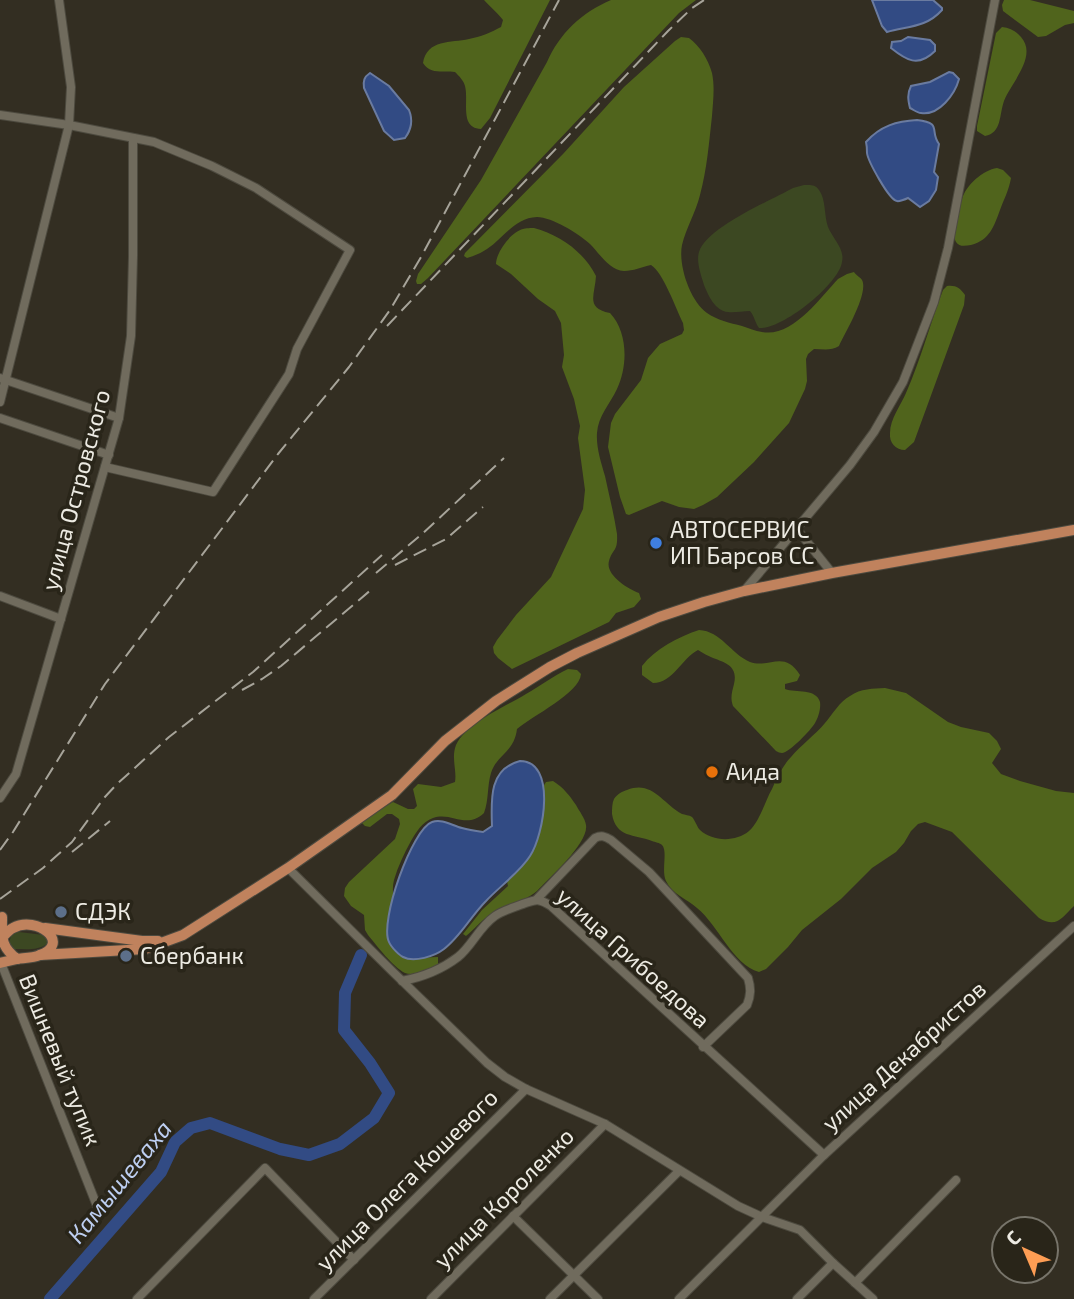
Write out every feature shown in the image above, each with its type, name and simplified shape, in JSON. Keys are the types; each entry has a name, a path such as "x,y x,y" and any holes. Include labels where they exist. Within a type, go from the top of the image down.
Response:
{"main road":[{"path":"0,963 40,955 145,949 183,935 288,868 392,795 445,741 496,701 550,667 616,634 659,617 744,591 1074,530"},
{"path":"17,959 1,939 1,916 43,928 142,941 166,941"},
{"path":"1,939 13,928 26,925"},
{"path":"40,955 51,945 52,940 51,935 43,928"}],"street":[{"path":"0,402 3,379 69,125 71,87 59,0"},
{"path":"744,591 850,465 874,432 903,382 934,302 948,247 995,0"},
{"path":"0,115 154,142 256,188 350,250 297,349 289,374 213,492 105,467"},
{"name":"улица Островского","path":"0,798 16,774 120,418 131,336 133,138"},
{"path":"3,379 120,418"},
{"path":"0,418 109,455"},
{"path":"796,528 832,573"},
{"path":"0,596 61,619"},
{"path":"536,900 595,838 600,836 611,840 649,872 748,978 751,986 751,997 747,1005 703,1046"},
{"path":"288,868 487,1063 505,1077 605,1124 738,1206 800,1230 873,1299"},
{"name":"улица Грибоедова","path":"402,981 422,977 455,959 494,917 536,900 542,901 551,906 824,1155"},
{"name":"улица Декабристов","path":"679,1299 824,1155 1074,926"},
{"name":"Вишневый тупик","path":"0,963 99,1210"},
{"name":"улица Олега Кошевого","path":"314,1299 526,1089"},
{"name":"улица Короленко","path":"431,1299 605,1124"},
{"path":"137,1299 265,1168 354,1260"},
{"path":"550,1299 679,1171"},
{"path":"855,1283 956,1180"},
{"path":"513,1216 598,1299"},
{"path":"797,1299 833,1263"}],"green space":[{"path":"484,0 550,0 490,118 481,129 474,127 467,119 465,86 460,77 455,72 433,71 423,63 425,55 435,46 477,37 501,27 503,20"},
{"path":"611,0 696,0 679,13 428,278 417,284 418,274 481,180 558,42 581,18"},
{"path":"1004,0 1030,0 1074,11 1074,23 1038,37 1003,11"},
{"path":"1002,27 1019,35 1025,44 1025,61 1004,101 997,127 985,136 977,131 977,126 996,33"},
{"path":"681,37 689,38 703,53 712,73 714,94 708,156 698,201 681,253 684,272 695,300 707,313 719,319 759,332 773,332 794,323 814,306 838,279 847,274 854,272 862,279 863,286 851,323 839,346 814,349 808,354 805,389 789,423 754,462 717,497 694,509 662,501 629,515 626,514 620,497 608,447 611,423 641,380 648,358 660,344 682,334 684,330 660,275 651,265 627,271 614,268 579,236 557,223 537,217 522,221 482,252 467,258 464,256 624,87"},
{"path":"997,168 1011,178 993,227 983,240 967,246 959,245 954,234 964,194 981,175"},
{"path":"814,186 821,194 828,227 842,253 839,271 808,304 769,327 759,328 750,311 730,312 719,309 704,285 699,268 699,252 704,243 726,224 793,188"},
{"path":"525,228 534,228 562,240 585,259 596,276 594,304 602,311 610,313 623,339 621,380 600,421 597,438 617,534 616,547 609,561 610,571 624,585 639,593 641,599 634,607 616,613 609,622 512,669 498,658 493,647 516,615 551,577 583,509 585,490 578,438 580,426 574,399 562,367 564,355 561,323 555,311 496,264 501,248 509,238"},
{"path":"947,286 961,290 965,295 964,305 914,442 902,450 891,440 892,423 911,380 943,290"},
{"path":"699,630 714,634 750,662 757,664 782,661 794,667 800,675 797,681 785,684 785,689 810,693 820,702 815,723 805,736 785,752 776,751 733,706 731,698 735,678 730,666 698,650 672,675 660,682 653,683 642,675 642,666 653,654 675,640"},
{"path":"568,669 577,670 581,674 579,681 564,696 517,729 513,743 497,761 491,773 484,813 471,820 440,816 433,818 423,824 411,841 394,880 394,899 415,958 438,957 438,964 418,973 405,973 390,961 368,935 364,915 351,906 344,896 349,882 395,839 400,824 399,819 392,814 387,814 370,827 362,823 364,819 393,802 414,809 417,806 413,789 418,784 441,787 455,782 456,745 469,729"},
{"path":"885,688 906,693 948,722 989,733 1001,749 992,763 1001,774 1056,791 1074,793 1074,906 1055,922 1039,918 952,832 925,822 918,824 911,831 896,852 872,868 841,899 802,930 766,969 759,972 749,968 733,953 705,916 669,886 665,877 662,845 627,834 617,827 612,814 614,799 625,790 643,788 656,794 682,814 692,817 699,829 711,837 731,839 744,835 756,822 788,760 843,701 867,689"},
{"path":"553,781 569,795 584,820 585,832 581,841 537,891 488,916 466,936 463,934 482,910 508,886 505,872 541,790 546,782"},
{"path":"19,932 44,935 48,943 36,948 14,949 9,943 11,936"}],"water":[{"path":"872,0 933,0 942,10 923,23 887,32"},
{"path":"908,37 930,40 935,45 935,51 918,61 902,56 891,48 892,42"},
{"path":"949,72 959,79 954,91 940,108 928,113 910,108 908,97 911,86 930,82"},
{"path":"370,73 389,86 409,110 411,125 405,138 394,140 384,131 364,88 364,79"},
{"path":"917,120 933,125 939,144 934,172 938,177 936,190 929,201 920,207 908,198 898,201 893,199 871,164 866,142 889,125"},
{"path":"520,761 532,764 539,773 543,786 543,817 530,856 444,949 424,958 403,957 389,942 387,931 399,877 415,841 424,828 436,821 483,832 492,826 492,796 497,778 510,765"}],"waterway":[{"name":"Камышеваха","path":"50,1299 161,1172 175,1142 191,1128 210,1123 280,1149 309,1155 340,1144 374,1118 389,1093 344,1030 345,993 361,955"}],"railway":[{"path":"0,850 105,684 390,310 559,0"},
{"path":"387,326 668,31 704,0"},
{"path":"376,573 504,458"},
{"path":"395,565 446,539 483,507"},
{"path":"0,899 43,868 72,842 104,798 169,737 253,672 382,555"},
{"path":"242,690 281,666 372,589"},
{"path":"72,852 110,821"}],"place":[{"name":"АВТОСЕРВИС ИП Барсов СС","path":"656,543"},
{"name":"Аида","path":"712,772"},
{"name":"СДЭК","path":"61,912"},
{"name":"Сбербанк","path":"126,956"}]}
